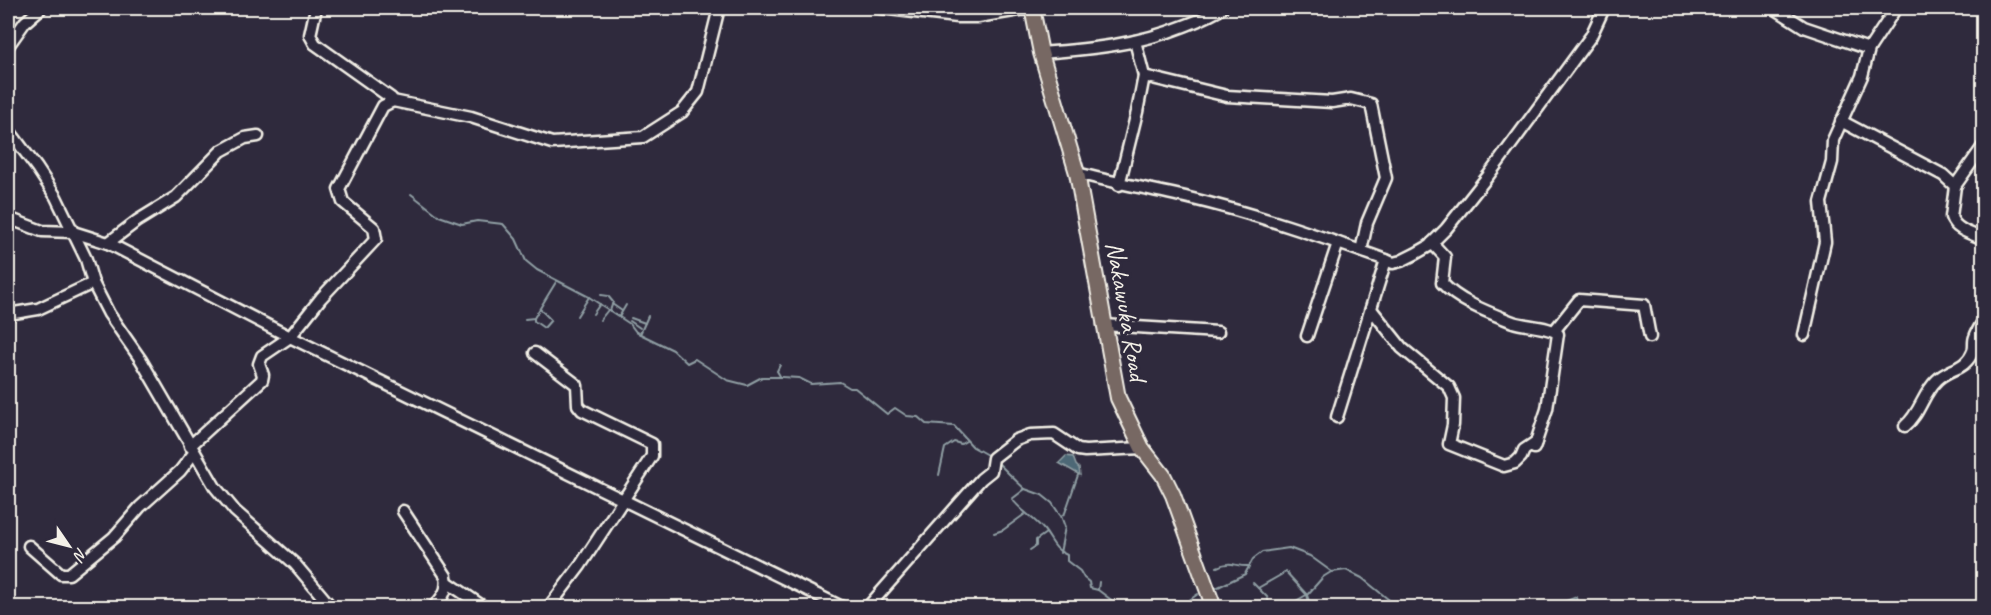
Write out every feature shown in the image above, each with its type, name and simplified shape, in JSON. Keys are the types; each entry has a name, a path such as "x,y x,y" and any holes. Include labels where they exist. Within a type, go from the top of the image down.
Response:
{"main road":[{"name":"Nakawuka Road","path":"1032,8 1041,53 1077,173 1118,398 1142,448 1162,475 1173,495 1214,608"}],"street":[{"path":"8,46 25,22 41,8"},
{"path":"316,8 310,35 315,44 393,101"},
{"path":"29,546 60,574 69,574 114,537 140,507 180,471 192,449 262,380 263,375 259,364 262,356 290,337 321,298 376,239 374,228 344,202 339,189 382,106 393,101 471,117 552,143 644,137 682,112 698,92 719,8"},
{"path":"880,8 957,18 1032,8"},
{"path":"1041,53 1124,45 1167,33 1214,14 1222,8"},
{"path":"1077,173 1119,185 1189,198 1338,243 1386,261 1401,261 1432,243 1446,229 1591,36 1604,8"},
{"path":"1774,8 1804,27 1869,49"},
{"path":"1804,334 1825,242 1821,202 1822,190 1832,162 1833,140 1862,76 1869,49 1896,8"},
{"path":"1119,185 1144,75 1135,41"},
{"path":"1144,75 1227,96 1332,102 1351,99 1371,104 1386,178 1367,223 1361,251"},
{"path":"1840,121 1943,175 1955,186"},
{"path":"8,129 56,197 109,314 141,360 225,501 295,564 329,603 317,608"},
{"path":"108,243 137,221 176,197 221,151 245,138 258,136"},
{"path":"1983,145 1955,186 1950,217 1955,226 1983,239"},
{"path":"8,218 42,231 73,232 108,243 290,337 844,608"},
{"path":"1307,336 1338,243"},
{"path":"1432,243 1445,258 1442,283 1457,296 1513,321 1555,330"},
{"path":"1337,417 1386,261"},
{"path":"8,314 38,309 93,283"},
{"path":"1555,330 1579,300 1644,306 1650,337"},
{"path":"1371,309 1402,348 1449,387 1454,398 1453,425 1449,444 1504,466 1515,463 1524,450 1535,445 1547,409 1559,340 1555,330"},
{"path":"1905,426 1914,419 1936,380 1946,373 1962,368 1973,352 1975,337 1983,320"},
{"path":"1103,325 1218,332"},
{"path":"535,353 578,385 578,405 582,410 652,444 652,456 580,566 548,608"},
{"path":"867,608 981,479 991,471 993,458 1016,440 1030,435 1054,434 1078,450 1142,448"},
{"path":"403,512 442,569 447,582 485,608"},
{"path":"432,608 443,597 447,582"}],"water":[{"path":"1066,456 1073,457 1080,475 1059,463"},
{"path":"1576,597 1579,607 1559,607 1558,604"}],"waterway":[{"path":"411,194 439,216 462,224 477,221 503,224 516,239 526,261 537,270 589,297 630,324 636,332 673,350 687,363 695,359 727,380 747,385 762,377 799,378 811,384 840,382 850,388 855,388 887,414 895,408 907,416 918,417 926,424 954,426 973,447 989,456"},
{"path":"525,319 534,318 556,282"},
{"path":"601,295 608,296 613,302 610,311"},
{"path":"577,316 589,297"},
{"path":"593,314 600,304"},
{"path":"612,304 622,311"},
{"path":"619,317 626,305"},
{"path":"534,318 534,321 544,328 551,320 540,309"},
{"path":"600,320 608,310"},
{"path":"640,334 648,316"},
{"path":"631,318 645,323"},
{"path":"630,321 640,328"},
{"path":"780,365 777,371 780,376"},
{"path":"939,475 945,448 954,442 961,444 966,441"},
{"path":"996,461 1025,489 1012,499 1040,526 1056,548 1067,555 1067,561 1080,571 1089,582 1090,588 1098,590 1122,608"},
{"path":"1060,553 1065,527 1061,516 1065,513 1078,475"},
{"path":"1025,489 1042,495 1052,503 1060,515"},
{"path":"994,533 1003,530 1025,514"},
{"path":"1030,550 1036,546 1036,540 1046,533"},
{"path":"1212,590 1245,574 1253,559 1262,552 1289,548 1310,556 1332,572 1346,570 1362,578 1399,608"},
{"path":"1217,567 1230,564 1249,566"},
{"path":"1258,588 1286,572 1307,595 1311,608"},
{"path":"1284,608 1308,594 1323,577 1331,572"},
{"path":"1098,590 1099,582"},
{"path":"1253,583 1267,597 1271,608"},
{"path":"1178,608 1198,594"}]}
